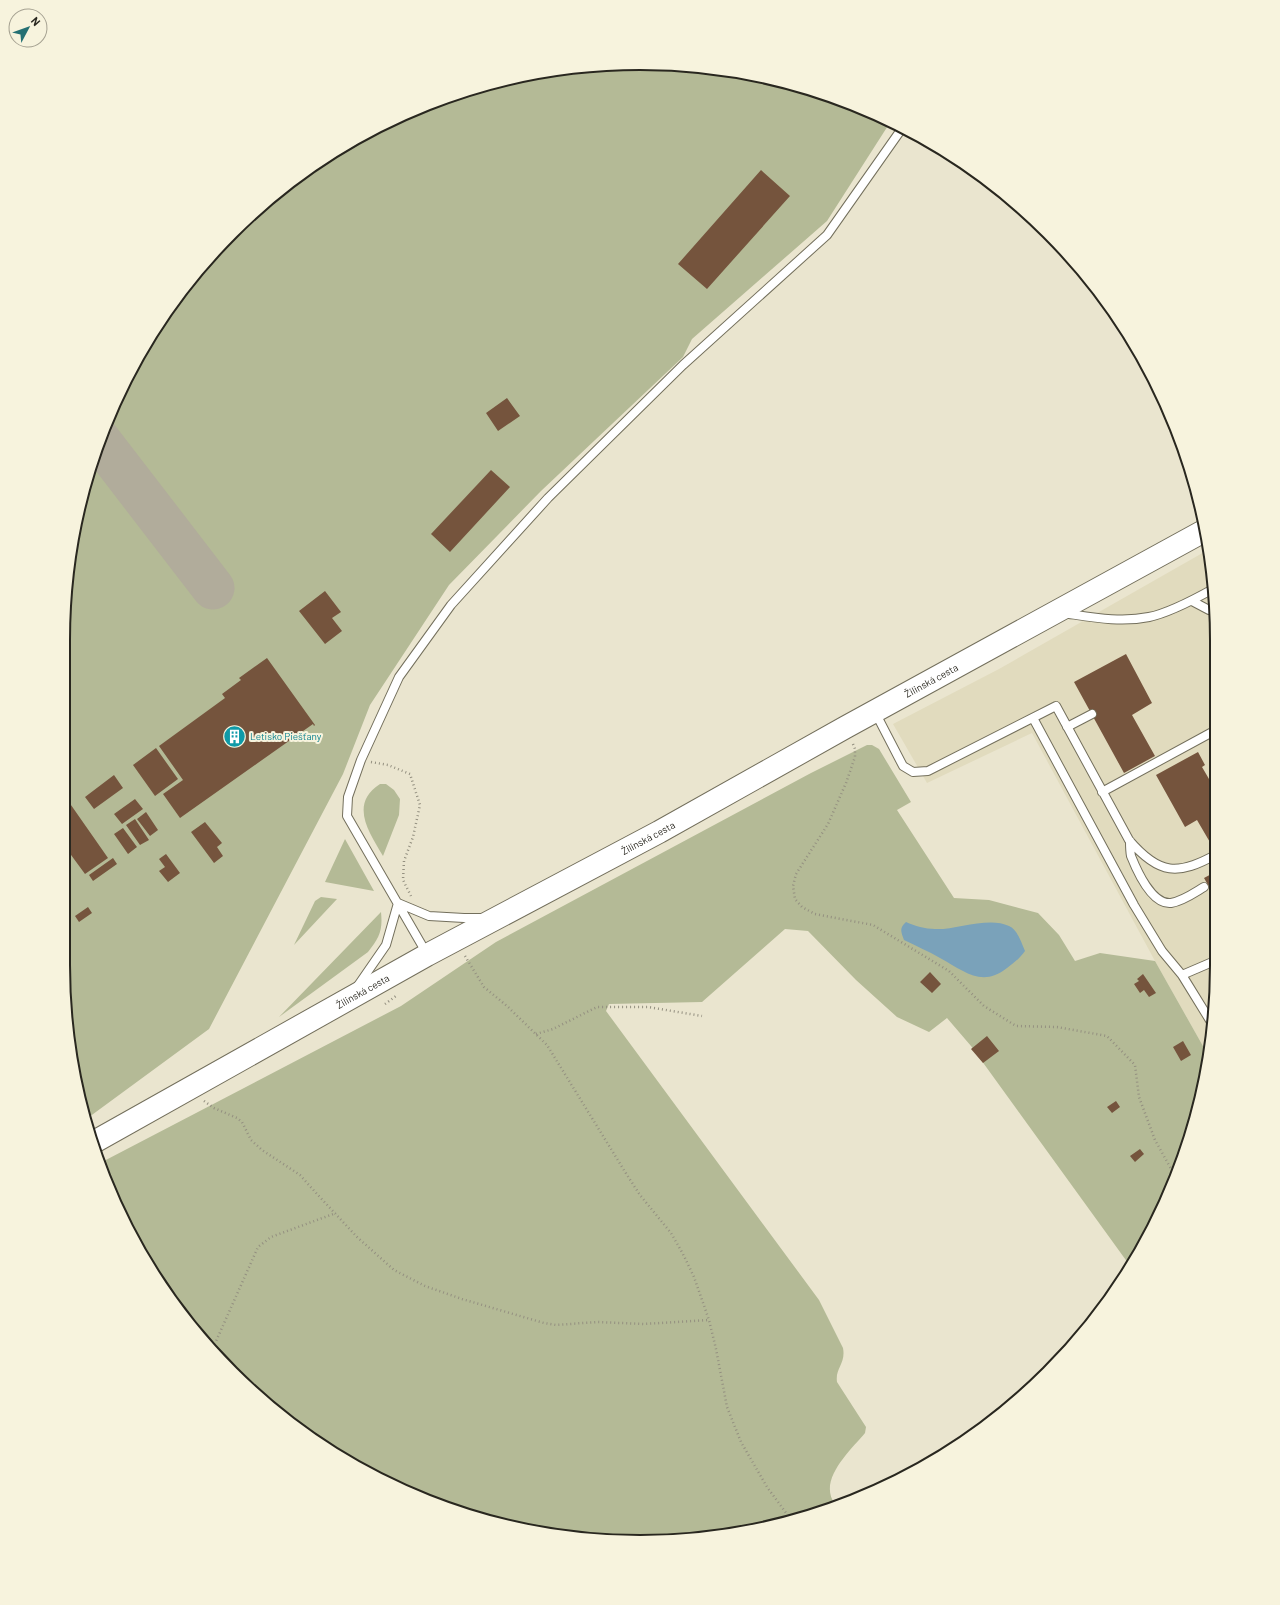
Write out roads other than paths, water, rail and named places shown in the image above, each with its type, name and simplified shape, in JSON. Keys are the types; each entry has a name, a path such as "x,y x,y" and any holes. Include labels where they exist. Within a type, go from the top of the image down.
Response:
{"main road":[{"name":"Žilinská cesta","path":"98,1140 193,1088 427,955 659,832 1054,612 1200,533"}],"lane":[{"path":"427,955 347,816 348,797 361,760 399,677 451,605 548,498 683,365 827,236 899,133"},
{"path":"1054,612 1123,620 1149,617 1192,601 1208,592"},
{"path":"1192,601 1209,608"},
{"path":"875,711 903,766 913,772 928,771 1056,706 1130,841 1142,856 1170,870 1190,868 1210,858"},
{"path":"1068,727 1092,714"},
{"path":"1032,718 1134,905 1162,952 1182,975 1207,1016"},
{"path":"1102,792 1210,733"},
{"path":"1130,841 1131,855 1140,875 1150,892 1158,900 1165,903 1172,902 1185,898 1204,887"},
{"path":"398,903 429,916 498,918"},
{"path":"348,1000 386,945 398,903"},
{"path":"1182,975 1210,963"}],"water":[{"path":"906,922 920,927 935,929 953,928 992,922 1001,923 1015,930 1025,951 1007,968 998,974 989,977 981,977 965,972 904,940 901,930 902,926"}],"place":[{"name":"Letisko Piešťany","path":"234,736"}]}
